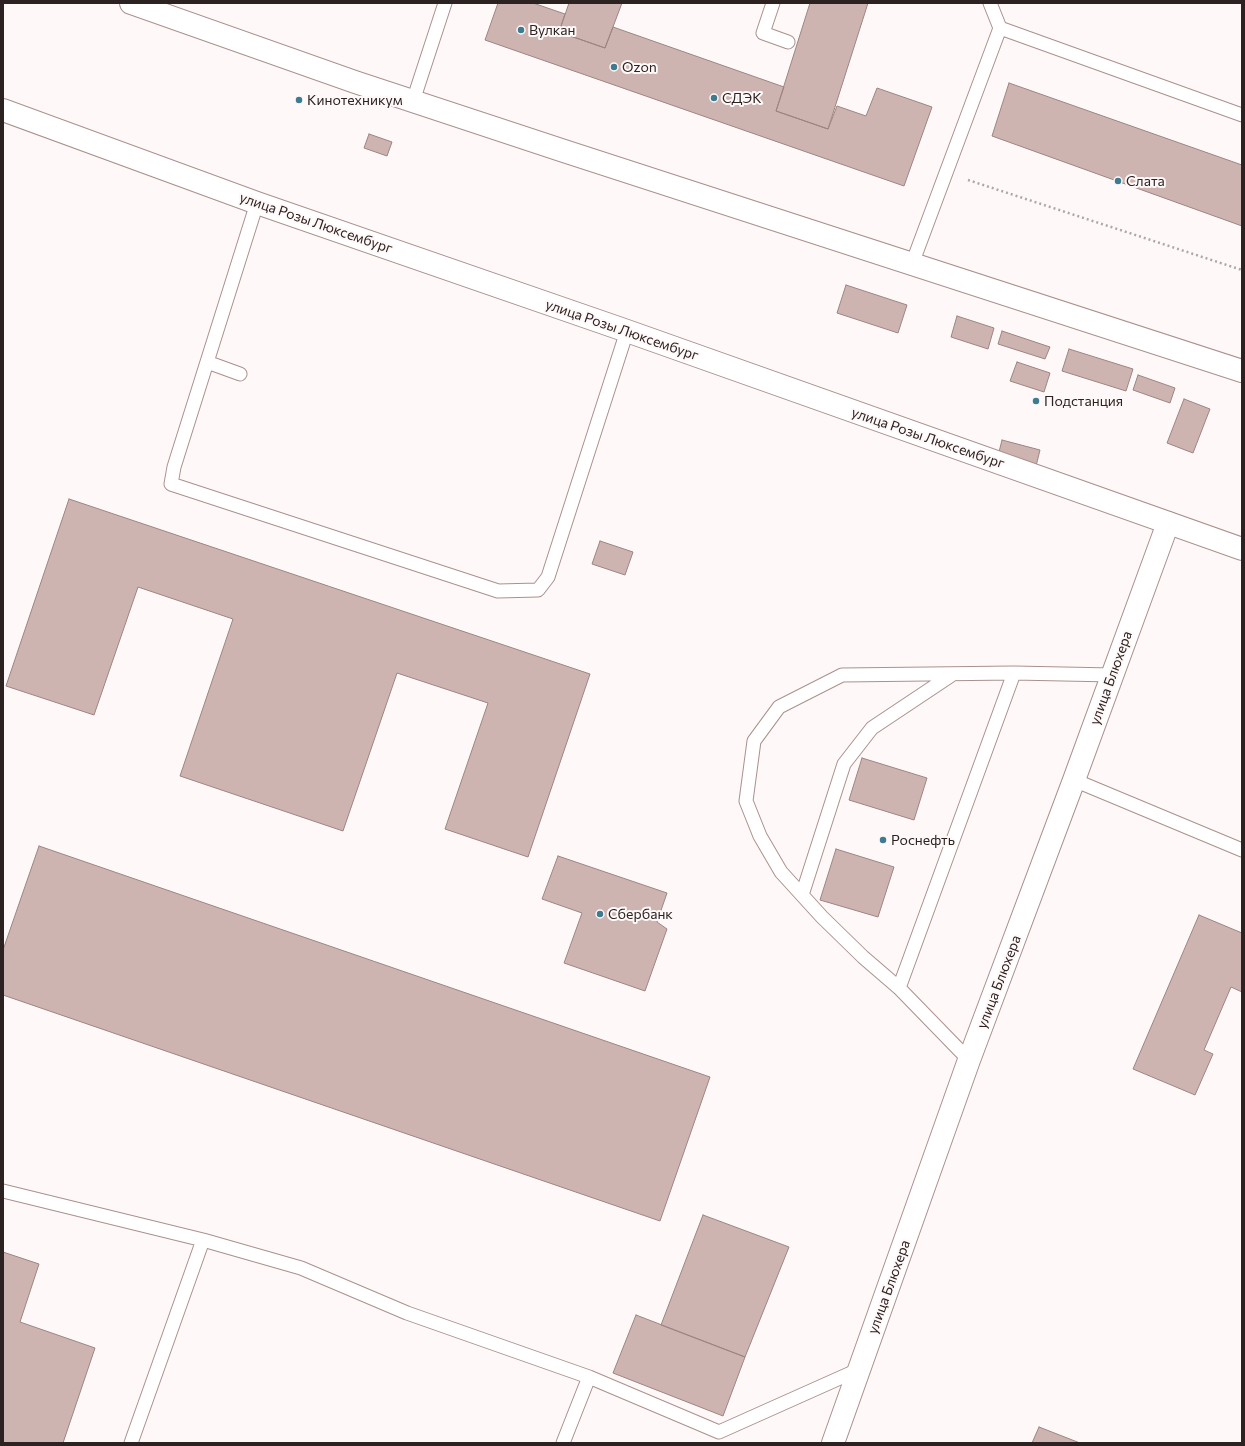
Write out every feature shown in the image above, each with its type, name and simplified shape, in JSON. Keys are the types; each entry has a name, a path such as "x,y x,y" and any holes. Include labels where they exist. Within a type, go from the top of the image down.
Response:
{"street":[{"path":"131,3 413,101 1242,371"},
{"name":"улица Розы Люксембург","path":"3,110 257,203 627,331 1242,549"},
{"name":"улица Блюхера","path":"833,1443 969,1060 1168,523"}],"lane":[{"path":"413,101 445,3"},
{"path":"773,3 762,33 788,42"},
{"path":"912,264 1000,28 990,3"},
{"path":"1000,28 1241,110"},
{"path":"257,203 174,467 171,484 498,591 538,590 548,576 627,331"},
{"path":"207,362 240,374"},
{"path":"899,988 1014,673"},
{"path":"969,1060 899,988 863,957 822,917 781,872 760,836 746,801 754,741 779,707 842,675 1014,673 1112,674"},
{"path":"802,895 844,764 872,728 953,674"},
{"path":"1074,780 1242,850"},
{"path":"3,1191 203,1240 301,1268 407,1313 589,1377 719,1432 860,1369"},
{"path":"131,1443 203,1240"},
{"path":"563,1443 589,1377"}],"path":[{"path":"946,173 1242,270"}],"building":[{"path":"498,3 533,3 565,14 559,32 605,48 613,27 784,87 776,111 828,129 837,106 866,116 877,88 932,107 904,186 485,40"},
{"path":"569,3 622,3 605,48 559,32"},
{"path":"810,3 868,3 828,129 776,111"},
{"path":"1009,83 1242,165 1242,226 992,136"},
{"path":"369,134 392,142 387,156 364,148"},
{"path":"846,285 907,305 898,333 837,313"},
{"path":"957,316 994,328 988,349 951,337"},
{"path":"1002,331 1050,347 1045,359 998,344"},
{"path":"1069,349 1133,369 1126,391 1062,371"},
{"path":"1017,362 1050,373 1044,392 1010,381"},
{"path":"1138,375 1175,388 1170,403 1133,390"},
{"path":"1184,399 1210,409 1193,453 1167,443"},
{"path":"1002,440 1040,450 1036,466 998,456"},
{"path":"69,499 590,674 528,857 445,829 488,703 397,673 343,831 180,776 233,619 138,587 94,715 6,686"},
{"path":"600,541 633,552 625,575 592,564"},
{"path":"862,758 927,778 914,820 849,800"},
{"path":"39,846 710,1077 660,1221 3,995 3,950"},
{"path":"836,849 894,867 878,917 820,900"},
{"path":"558,856 667,893 657,922 667,929 645,991 564,963 582,913 542,899"},
{"path":"1199,915 1242,933 1242,992 1231,987 1204,1050 1213,1054 1195,1095 1133,1069"},
{"path":"703,1215 789,1247 745,1357 661,1325"},
{"path":"3,1252 39,1264 20,1322 95,1348 63,1443 3,1443"},
{"path":"636,1315 745,1357 723,1416 613,1373"},
{"path":"1039,1427 1080,1443 1032,1443"}],"place":[{"name":"Вулкан","path":"521,30"},
{"name":"Ozon","path":"614,67"},
{"name":"СДЭК","path":"714,98"},
{"name":"Кинотехникум","path":"299,100"},
{"name":"Слата","path":"1118,181"},
{"name":"Подстанция","path":"1036,401"},
{"name":"Роснефть","path":"883,840"},
{"name":"Сбербанк","path":"600,914"}]}
